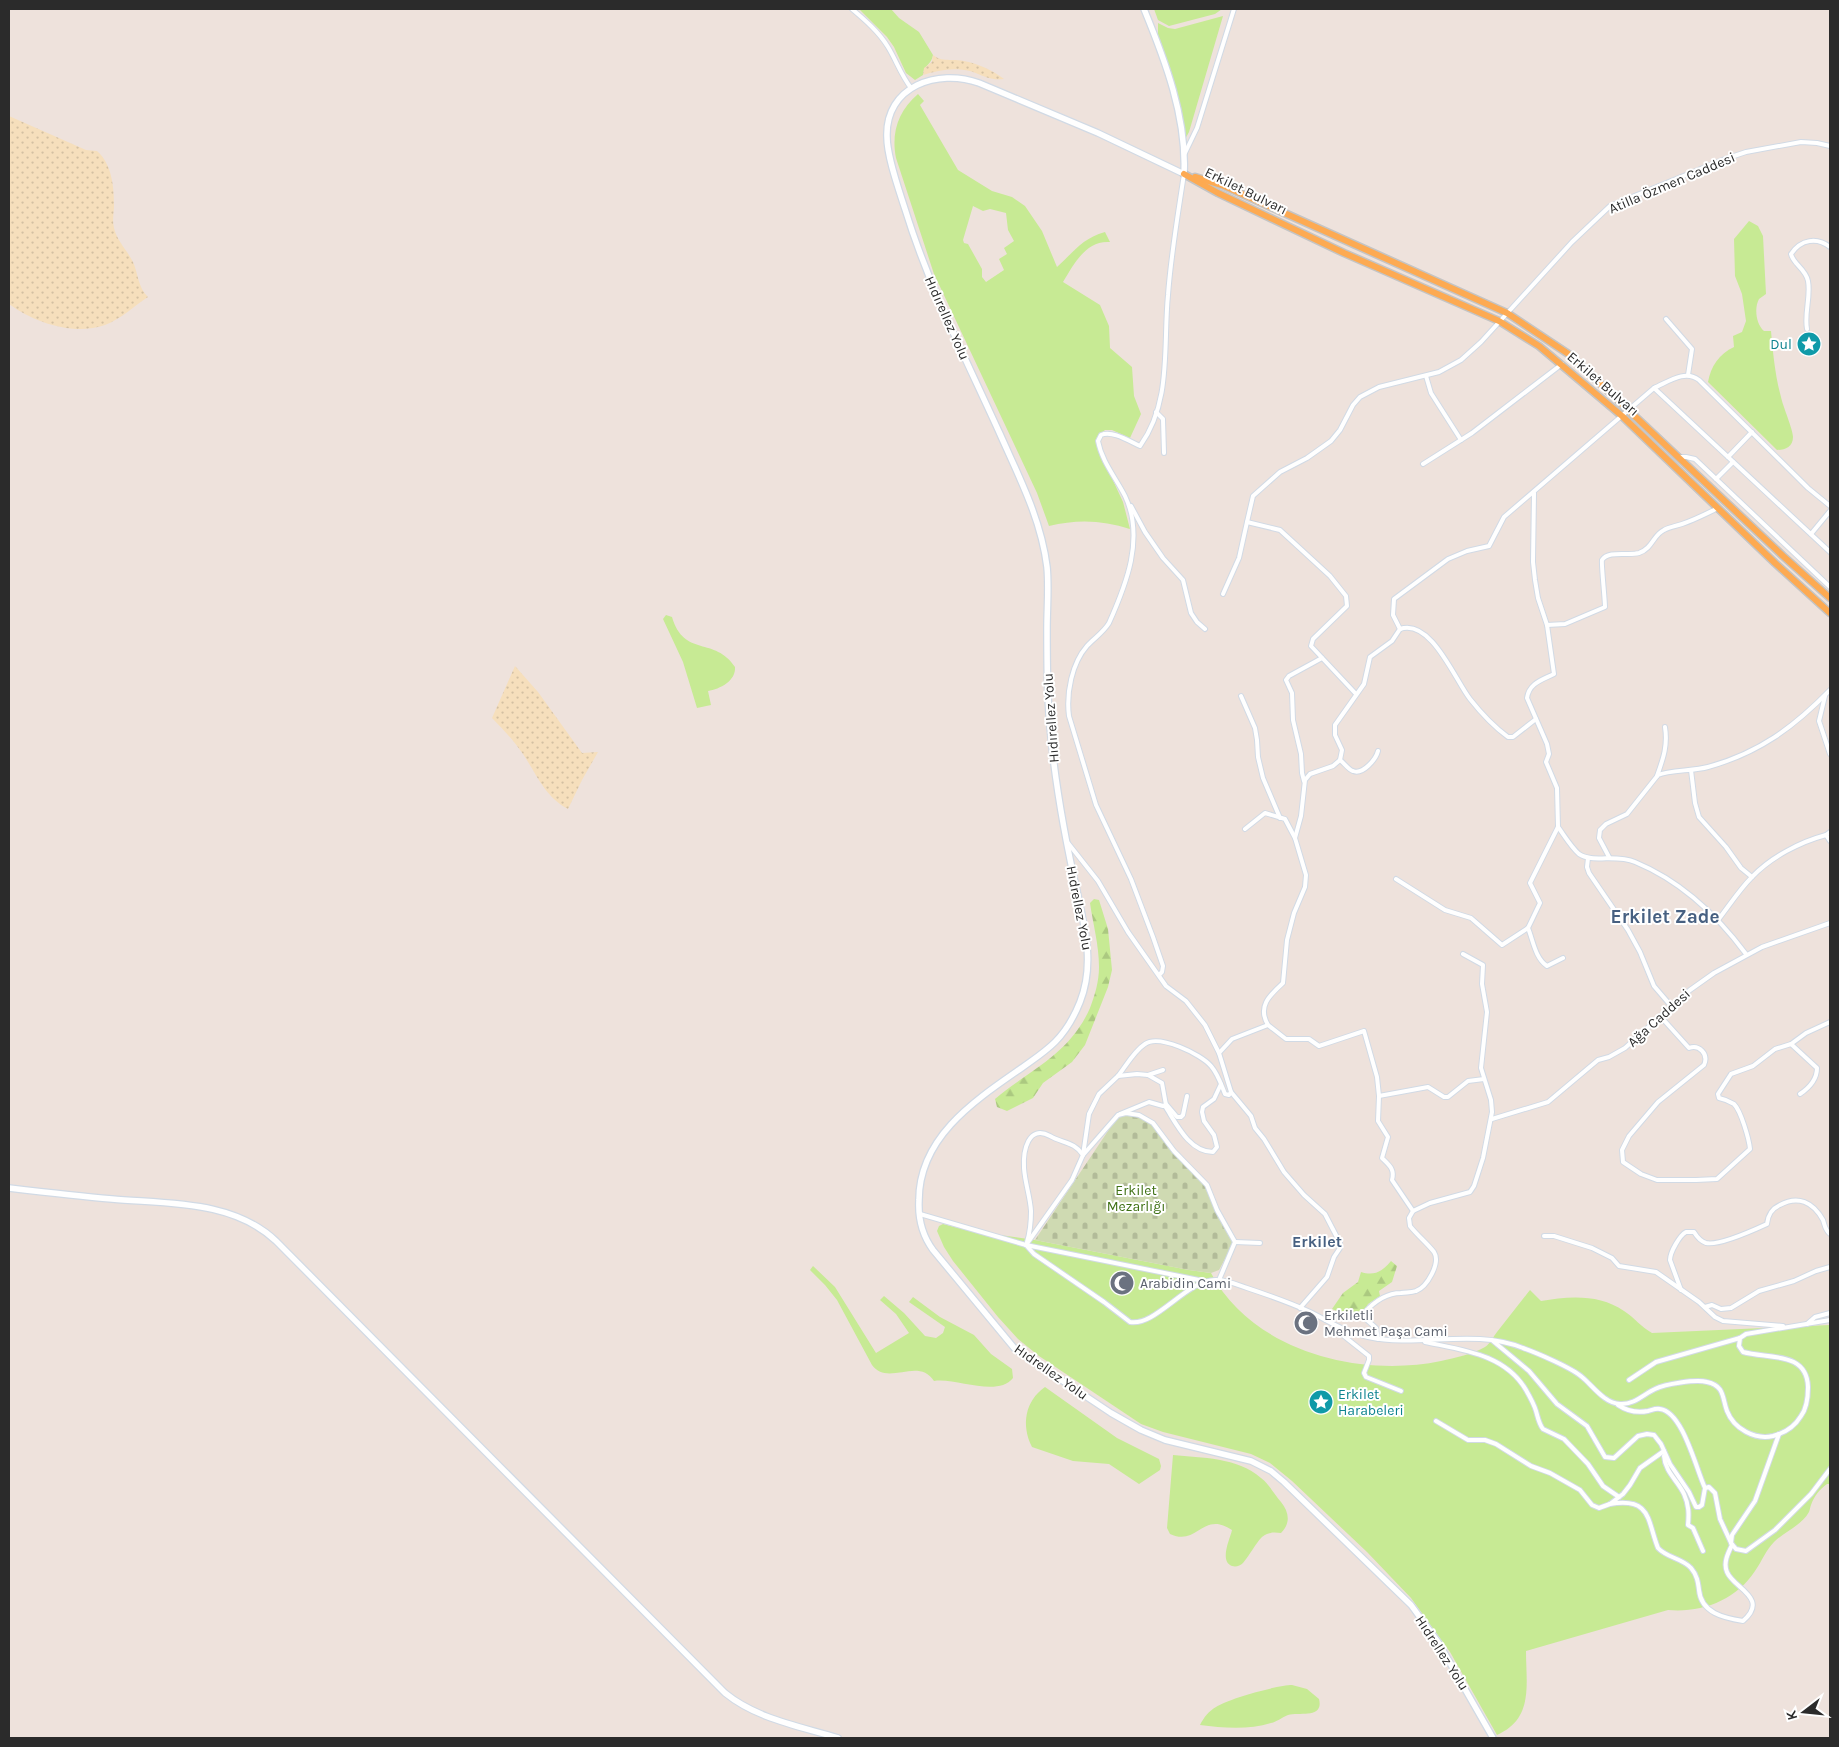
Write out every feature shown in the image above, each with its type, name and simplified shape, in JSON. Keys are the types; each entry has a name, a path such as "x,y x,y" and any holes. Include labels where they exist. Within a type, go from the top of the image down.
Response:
{"main road":[{"name":"Erkilet Bulvarı","path":"1184,174 1222,186 1507,313 1570,354 1783,556 1830,598"},
{"name":"Erkilet Bulvarı","path":"1184,174 1218,193 1344,253 1499,321 1539,346 1622,416 1830,613"}],"street":[{"path":"852,9 884,41 911,88"},
{"path":"1144,9 1170,81 1185,154 1184,174 1169,279 1164,378 1151,427 1140,446 1114,435 1104,434 1098,439 1103,459 1136,512 1145,532 1167,563 1183,580 1191,613 1205,629"},
{"path":"1185,154 1197,128 1234,9"},
{"name":"Hıdırellez Yolu","path":"1066,840 1051,738 1047,664 1048,581 1044,548 1026,492 934,290 903,202 888,150 887,130 889,117 895,104 911,88 938,79 960,78 974,81 1098,134 1184,174"},
{"name":"Atilla Özmen Caddesi","path":"1224,594 1239,558 1253,496 1280,472 1307,458 1331,441 1340,430 1352,405 1360,397 1379,387 1444,370 1460,360 1481,342 1602,212 1615,203 1746,152 1801,142 1830,146"},
{"path":"1807,329 1807,278 1803,270 1792,258 1792,254 1797,248 1811,240 1822,241 1830,247"},
{"path":"1666,319 1692,350 1688,375"},
{"path":"1423,464 1461,440 1562,364"},
{"path":"1400,629 1393,615 1394,599 1448,559 1467,551 1489,546 1504,517 1654,388 1682,376 1688,375 1699,380 1808,488 1830,506"},
{"path":"1426,376 1431,393 1461,440"},
{"path":"1654,388 1830,552"},
{"path":"1156,412 1163,419 1164,453"},
{"path":"1728,457 1752,432"},
{"path":"1678,457 1695,459 1830,587"},
{"path":"1716,479 1733,462"},
{"path":"1396,879 1445,910 1471,918 1502,945 1528,928 1540,903 1530,883 1558,826 1557,788 1546,762 1548,754 1547,744 1526,698 1528,691 1534,684 1554,674 1547,626 1534,580 1534,493"},
{"path":"1127,500 1131,512 1133,530 1132,556 1128,578 1107,627 1087,646 1080,657 1070,687 1068,709 1096,805 1131,879 1153,936 1162,966 1159,975"},
{"path":"1547,626 1565,624 1605,607 1601,564 1605,557 1612,554 1642,552 1664,530 1693,520 1718,508"},
{"path":"1811,534 1830,511"},
{"path":"1247,522 1280,530 1330,576 1346,596 1347,606 1311,642 1312,648 1356,694"},
{"path":"1304,782 1310,774 1333,766 1340,760 1342,750 1335,735 1335,725 1365,680 1367,662 1370,657 1392,641 1400,629 1404,627 1424,634 1433,642 1468,697 1490,723 1508,738 1513,737 1536,719"},
{"path":"1295,838 1301,816 1304,782 1301,754 1293,720 1292,693 1286,680 1289,676 1322,658"},
{"path":"1656,776 1663,773 1691,770 1729,760 1761,745 1797,722 1830,690"},
{"path":"1825,695 1819,721 1830,754"},
{"path":"1241,696 1255,728 1258,740 1258,757 1263,778 1280,818"},
{"path":"1609,857 1599,838 1600,830 1606,824 1621,818 1630,811 1656,776 1665,754 1665,727"},
{"path":"1340,760 1357,772 1372,763 1378,751"},
{"path":"1691,770 1695,803 1699,817 1726,847 1741,868 1752,877"},
{"path":"1245,829 1265,813 1285,819 1295,838 1306,875 1305,887 1294,913 1287,940 1282,983 1264,1004 1263,1015 1268,1025 1286,1039 1309,1039 1319,1046 1364,1031 1377,1077 1379,1096 1378,1121 1388,1137 1382,1158 1392,1169 1392,1180 1413,1211"},
{"path":"1558,826 1577,852 1588,858 1609,857 1629,859 1662,875 1691,896 1718,920 1746,954"},
{"path":"1718,920 1752,877 1766,864 1790,850 1828,833 1830,841"},
{"path":"1066,840 1098,881 1128,932 1166,986 1180,995 1195,1011 1219,1053 1231,1092 1250,1116 1257,1132 1264,1139 1284,1172 1304,1195 1325,1214 1340,1245 1340,1249 1334,1257 1329,1274 1300,1308"},
{"name":"Hıdrellez Yolu","path":"1066,840 1087,942 1088,971 1082,998 1068,1025 1057,1040 1046,1050 974,1101 946,1130 931,1152 924,1168 919,1190 920,1214 924,1234 930,1246 1005,1337 1021,1353 1111,1413 1141,1430 1177,1443 1251,1461 1271,1471 1284,1482 1411,1605 1438,1642 1492,1738"},
{"path":"1588,858 1589,872 1628,930 1640,952 1654,986 1672,1007"},
{"name":"Ağa Caddesi","path":"1492,1119 1548,1102 1598,1060 1609,1057 1625,1048 1701,981 1746,954 1830,922"},
{"path":"1528,928 1538,956 1543,963 1547,966 1562,958"},
{"path":"1378,1339 1376,1328 1367,1320 1364,1313 1377,1301 1388,1296 1401,1292 1409,1293 1420,1289 1428,1281 1435,1264 1436,1258 1433,1251 1410,1226 1408,1218 1413,1211 1430,1202 1466,1194 1472,1190 1483,1158 1492,1119 1491,1100 1481,1062 1487,1012 1482,984 1483,965 1463,954"},
{"path":"1660,1017 1689,1048 1696,1047 1706,1056 1704,1065 1658,1102 1624,1143 1621,1155 1623,1162 1636,1172 1663,1180 1717,1179 1750,1149 1738,1110 1733,1104 1719,1098 1718,1094 1731,1074 1753,1066 1775,1049 1791,1044 1806,1033 1830,1022"},
{"path":"1219,1053 1232,1040 1268,1025"},
{"path":"1084,1155 1089,1114 1092,1105 1142,1046 1150,1042 1156,1041 1190,1051 1201,1057 1214,1069 1225,1094 1228,1095 1231,1092"},
{"path":"1791,1044 1817,1068 1817,1074 1813,1081 1800,1094"},
{"path":"1148,1075 1163,1070"},
{"path":"1118,1076 1148,1075 1159,1080 1162,1083 1166,1105 1189,1141 1201,1149 1213,1152 1216,1147 1214,1134 1204,1121 1202,1112 1203,1107 1214,1098 1221,1084"},
{"path":"1379,1096 1428,1087 1444,1097 1448,1097 1468,1081 1484,1079"},
{"path":"1026,1245 1072,1180 1084,1155 1116,1116 1149,1102 1166,1105 1177,1117 1181,1117 1187,1096"},
{"path":"1120,1114 1140,1115 1152,1123 1174,1151 1207,1185 1217,1210 1234,1242"},
{"path":"1026,1245 1031,1213 1024,1165 1030,1138 1035,1134 1044,1133 1056,1140 1073,1145 1084,1155"},
{"path":"9,1188 203,1207 233,1215 259,1227 276,1241 725,1693 744,1706 761,1714 838,1738"},
{"path":"1682,1290 1670,1260 1670,1255 1681,1236 1686,1232 1694,1232 1700,1240 1708,1243 1740,1236 1768,1224 1769,1215 1776,1207 1783,1203 1799,1200 1806,1201 1812,1205 1830,1234"},
{"path":"920,1214 1026,1245 1204,1281 1218,1280 1271,1296 1355,1334 1378,1339 1420,1341 1492,1340 1523,1348 1580,1374 1606,1400 1625,1409 1646,1411 1657,1408 1670,1414 1678,1422 1685,1436 1705,1488 1702,1505 1696,1507 1656,1437 1650,1434 1643,1434 1616,1457 1607,1458 1587,1426 1557,1404 1529,1372 1492,1340"},
{"path":"1544,1236 1554,1236 1592,1248 1612,1258 1619,1266 1656,1272 1705,1307 1715,1317 1727,1322 1790,1326"},
{"path":"1218,1280 1234,1242"},
{"path":"1234,1242 1260,1243"},
{"path":"1026,1245 1034,1254 1133,1323 1146,1320 1204,1281"},
{"path":"1705,1307 1712,1305 1721,1309 1731,1308 1758,1291 1794,1281 1830,1267"},
{"path":"1807,1324 1815,1317 1830,1313"},
{"path":"1629,1380 1656,1362 1740,1338 1746,1334 1830,1320"},
{"path":"1336,1327 1340,1333 1369,1356 1364,1373 1366,1377 1402,1391"},
{"path":"1616,1404 1631,1402 1661,1387 1697,1381 1706,1382 1722,1391 1730,1416 1742,1430 1761,1437 1779,1434 1795,1424 1804,1410 1808,1389 1806,1373 1800,1364 1793,1360 1743,1352 1739,1346 1740,1338"},
{"path":"1420,1341 1482,1355 1505,1367 1519,1380 1526,1391 1536,1409 1543,1429 1564,1439 1588,1464 1603,1486 1619,1497"},
{"path":"1436,1421 1468,1440 1492,1442 1531,1466 1555,1475 1580,1490 1594,1507 1601,1508 1619,1497 1630,1485 1640,1468 1664,1451"},
{"path":"1610,1504 1630,1504 1644,1511 1650,1518 1658,1548 1691,1568 1697,1578 1700,1595 1706,1606 1721,1617 1743,1621 1750,1613 1751,1603 1746,1591 1726,1571 1727,1558 1732,1546 1732,1535 1755,1501 1779,1434"},
{"path":"1664,1451 1665,1465 1685,1495 1689,1510 1688,1525 1693,1528 1703,1551"},
{"path":"1705,1488 1709,1487 1714,1491 1720,1519 1732,1546 1738,1551 1746,1551 1775,1530 1811,1494 1830,1469"}],"green space":[{"path":"859,9 891,9 899,18 919,32 933,55 931,61 924,69 923,75 915,80 906,73 894,47 887,37"},
{"path":"1154,9 1222,9 1215,14 1169,26 1158,20"},
{"path":"1223,16 1189,132 1183,143 1158,45 1158,23 1175,29"},
{"path":"918,94 924,101 920,105 958,170 992,191 1012,197 1025,206 1042,231 1057,267 1078,246 1090,238 1105,232 1110,242 1102,242 1087,249 1076,261 1063,282 1100,305 1109,326 1110,348 1132,367 1134,396 1141,414 1130,438 1112,430 1105,430 1099,435 1098,448 1123,502 1130,529 1090,522 1070,522 1049,526 1037,493 934,274 896,158 895,131 901,115","holes":["973,206 983,211 990,209 1006,213 1008,230 1014,241 1004,248 1007,254 999,259 1004,270 986,282 982,277 982,269 968,244 964,243 963,240"]},
{"path":"1749,221 1758,226 1763,236 1766,294 1757,303 1757,316 1761,328 1764,331 1771,331 1777,380 1793,433 1793,440 1790,446 1780,450 1777,450 1708,382 1711,371 1720,357 1734,347 1733,336 1742,332 1746,321 1742,294 1735,276 1734,239"},
{"path":"666,615 672,617 677,630 684,638 692,643 718,652 735,667 733,676 726,684 708,691 711,705 697,708 683,662 663,619"},
{"path":"1094,899 1099,900 1108,929 1112,970 1108,987 1085,1045 1072,1062 1043,1083 1033,1098 1007,1111 997,1107 995,1099 1048,1060 1072,1038 1090,1008 1099,972 1098,951 1090,903"},
{"name":"Erkilet Mezarlığı","path":"1127,1112 1145,1116 1173,1150 1204,1181 1233,1244 1219,1270 1211,1273 1189,1270 1035,1240 1114,1122"},
{"path":"943,1224 971,1231 1035,1240 1211,1273 1229,1300 1253,1322 1280,1340 1311,1353 1343,1361 1376,1365 1409,1365 1441,1361 1464,1356 1485,1347 1530,1290 1541,1301 1573,1297 1595,1299 1615,1305 1652,1333 1830,1325 1830,1484 1827,1484 1818,1493 1806,1517 1774,1542 1747,1581 1728,1597 1705,1607 1668,1610 1526,1651 1527,1688 1522,1710 1517,1720 1509,1728 1497,1735 1450,1652 1411,1598 1367,1552 1292,1481 1270,1463 1251,1454 1163,1432 1141,1424 1039,1356 1018,1339 998,1317 953,1261 937,1231 939,1226"},
{"path":"1391,1261 1397,1266 1392,1282 1379,1291 1380,1296 1368,1304 1360,1320 1332,1309 1343,1293 1358,1282 1361,1272 1370,1274 1378,1272"},
{"path":"813,1266 835,1287 876,1353 909,1333 896,1314 880,1300 884,1296 904,1313 925,1336 936,1338 943,1333 945,1327 909,1302 913,1297 940,1317 974,1335 991,1354 1012,1369 1013,1378 1006,1384 987,1387 934,1381 927,1374 920,1371 886,1373 879,1371 872,1365 837,1300 810,1270"},
{"path":"1045,1387 1117,1438 1159,1459 1160,1470 1139,1484 1109,1464 1073,1461 1032,1447 1027,1430 1027,1414 1033,1399"},
{"path":"1173,1455 1230,1462 1252,1471 1267,1483 1284,1506 1288,1521 1284,1529 1281,1533 1271,1533 1262,1537 1239,1566 1232,1566 1226,1560 1232,1530 1222,1525 1214,1524 1207,1526 1187,1536 1179,1537 1170,1534 1167,1528"},
{"path":"1292,1685 1307,1689 1319,1699 1320,1705 1318,1710 1310,1713 1288,1715 1273,1722 1254,1727 1227,1728 1200,1725 1209,1712 1231,1700 1276,1687"}],"sand":[{"path":"933,55 944,60 960,60 975,64 990,70 1004,79 991,78 958,69 940,70 923,75 924,68 932,62"},
{"path":"9,116 86,150 97,151 106,162 113,183 113,222 115,233 133,262 140,285 148,297 122,316 105,325 81,329 55,326 31,317 9,304"},
{"path":"515,666 538,692 582,753 598,752 568,809 547,792 520,749 492,718"}],"place":[{"name":"Dul","path":"1809,344"},
{"name":"Arabidin Cami","path":"1122,1283"},
{"name":"Erkiletli Mehmet Paşa Cami","path":"1306,1323"},
{"name":"Erkilet Harabeleri","path":"1321,1402"}],"district":[{"name":"Erkilet Zade","path":"1665,917"},
{"name":"Erkilet","path":"1317,1241"}]}
